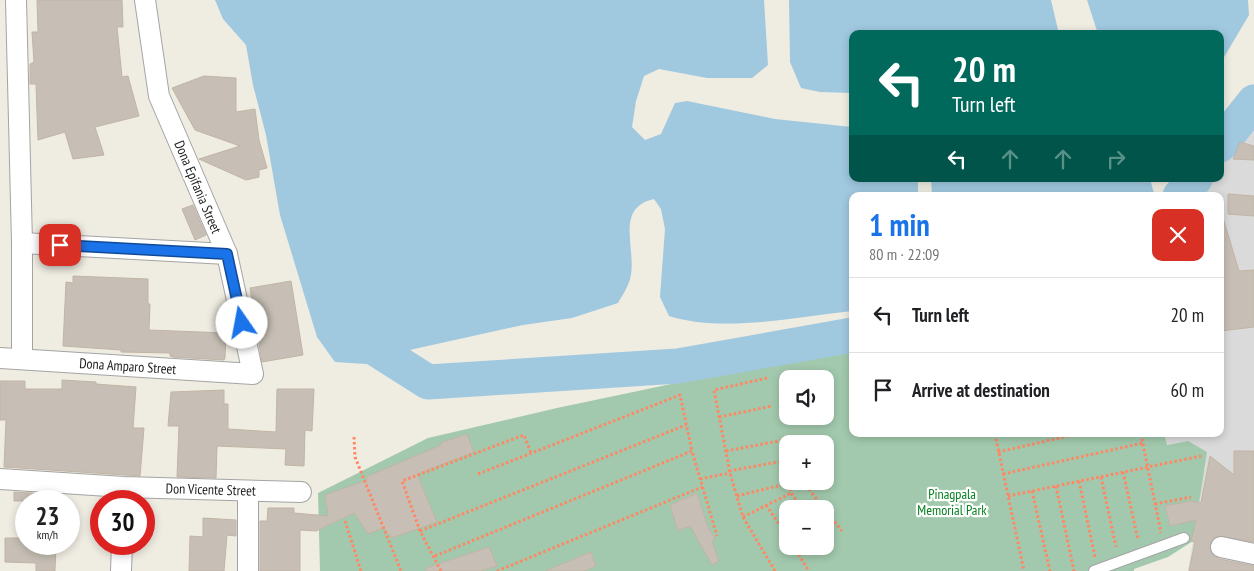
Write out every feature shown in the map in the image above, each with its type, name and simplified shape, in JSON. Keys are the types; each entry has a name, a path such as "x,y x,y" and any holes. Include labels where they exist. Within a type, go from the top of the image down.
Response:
{"street":[{"path":"16,0 22,243 22,359"},
{"name":"Dona Epifania Street","path":"146,0 159,96 227,254 253,374"},
{"path":"22,243 227,254"},
{"name":"Dona Amparo Street","path":"0,358 253,374"},
{"name":"Don Vicente Street","path":"0,479 91,490"},
{"path":"248,492 248,571"},
{"name":"Don Vicente Street","path":"155,494 302,492"},
{"path":"1221,548 1254,554"},
{"path":"121,571 122,555"}],"lane":[{"path":"1096,570 1184,538"}],"path":[{"path":"767,378 714,390 730,472 743,517 775,571"},
{"path":"478,474 680,395 692,451 717,536"},
{"path":"719,417 772,406"},
{"path":"420,531 686,425"},
{"path":"441,571 435,556 420,531 402,481 524,435 531,453"},
{"path":"354,437 355,456 401,571"},
{"path":"996,437 1024,571"},
{"path":"998,452 1064,437"},
{"path":"1142,437 1164,546"},
{"path":"726,452 779,441"},
{"path":"1003,474 1143,443"},
{"path":"435,556 692,451"},
{"path":"1008,496 1201,456"},
{"path":"700,479 779,462"},
{"path":"1123,472 1142,554"},
{"path":"1101,477 1119,562"},
{"path":"1079,482 1096,570"},
{"path":"737,496 779,486"},
{"path":"1056,486 1074,571"},
{"path":"497,571 702,487"},
{"path":"790,490 796,500"},
{"path":"810,490 818,500"},
{"path":"1032,491 1050,571"},
{"path":"743,517 791,493"},
{"path":"1155,504 1191,496"},
{"path":"766,505 779,524"},
{"path":"345,521 360,571"},
{"path":"834,521 842,531"},
{"path":"799,555 810,571"}],"shaded area":[{"path":"1254,120 1254,571 1188,571 1193,541 1188,441 1166,445 1165,437 1224,437 1224,192 1196,192 1202,182 1224,182 1224,160"}],"green space":[{"name":"Pinagpala Memorial Park","path":"849,347 849,437 1165,437 1167,445 1188,441 1207,452 1193,541 1168,557 1134,569 1134,571 320,571 318,493 428,438 557,408"}],"water":[{"path":"215,0 764,0 768,65 752,78 707,78 659,69 644,76 636,101 632,127 645,140 661,134 675,103 687,101 775,119 849,127 849,182 918,182 918,192 849,192 849,311 784,320 736,323 690,321 669,316 660,297 665,229 661,209 654,199 642,204 634,211 630,221 632,268 630,279 618,303 572,318 523,325 396,353 366,364 335,362 317,337 280,215 266,135 253,85 246,45 223,19"},
{"path":"789,0 1051,0 1058,30 849,30 849,93 820,92 801,88 790,62"},
{"path":"1087,0 1248,0 1249,15 1224,57 1224,30 1097,30"},
{"path":"931,182 1151,182 1154,192 932,192"}],"building":[{"path":"37,0 122,0 123,27 117,27 122,77 128,76 139,116 95,127 104,155 73,159 65,132 38,140 36,84 30,84 30,64 34,62 32,32 38,32"},
{"path":"204,76 236,78 236,112 255,109 259,140 267,168 259,170 259,177 246,180 199,159 240,146 195,130 172,88"},
{"path":"1240,142 1254,146 1254,160 1233,159"},
{"path":"1228,194 1254,196 1254,216 1228,214"},
{"path":"193,205 206,235 195,240 182,209"},
{"path":"1224,221 1239,271 1254,270 1254,327 1224,331"},
{"path":"73,276 148,279 148,304 150,304 149,330 226,333 224,360 173,357 170,356 170,353 121,352 121,350 63,346 66,282 73,283"},
{"path":"291,281 303,355 262,362 250,288"},
{"path":"62,380 136,387 133,428 144,428 140,476 4,467 6,420 0,420 0,381 25,381 25,389 62,389"},
{"path":"277,389 314,389 312,431 305,430 304,466 285,465 286,449 217,446 216,478 177,477 179,426 168,426 171,392 224,390 224,404 228,404 228,429 276,432"},
{"path":"467,434 474,452 417,474 437,522 392,538 383,528 368,534 354,513 316,531 300,530 300,571 260,571 260,521 267,521 268,508 294,508 294,513 328,516 325,495 367,480 366,477 441,445 440,443"},
{"path":"1234,451 1254,451 1254,542 1218,536 1212,539 1210,550 1219,559 1254,566 1254,571 1189,571 1195,542 1191,541 1196,520 1170,526 1165,506 1191,501 1201,503 1210,456 1234,475"},
{"path":"697,493 708,527 715,539 712,541 719,561 712,565 690,526 678,531 670,505"},
{"path":"203,518 236,520 236,536 227,535 224,571 189,571 190,536 203,537"},
{"path":"5,538 15,538 15,555 56,555 55,571 36,571 36,563 5,562"},
{"path":"489,547 497,566 481,571 426,571 426,568"},
{"path":"591,552 596,566 584,571 545,571"}],"waterway":[{"path":"1224,140 1254,102"},
{"path":"1184,192 1192,182"},
{"path":"368,344 428,382 678,366 849,336"}],"route":[{"path":"60,245 227,254 242,323"}]}
